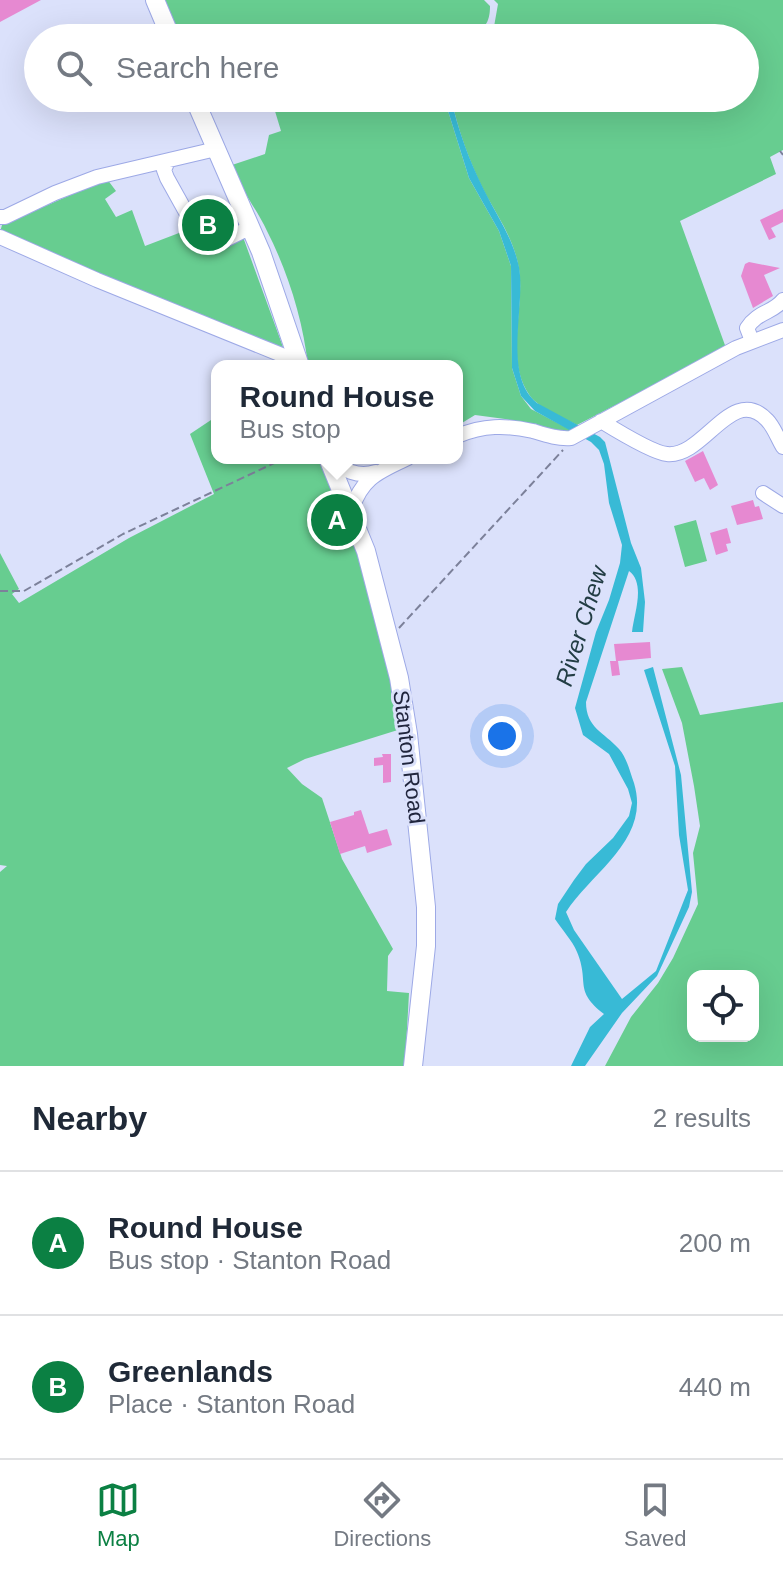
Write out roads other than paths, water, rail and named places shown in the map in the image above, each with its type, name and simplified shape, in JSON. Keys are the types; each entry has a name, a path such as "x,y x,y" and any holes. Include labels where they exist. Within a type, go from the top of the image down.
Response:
{"main road":[{"path":"155,0 165,24"},
{"path":"200,112 251,227 299,360"},
{"name":"Stanton Road","path":"331,464 366,551 399,678 408,734 426,907 426,946 413,1066"}],"street":[{"path":"0,217 97,177 216,149"},
{"path":"168,161 164,170 167,178 202,241 219,243 251,227"},
{"path":"0,237 290,360"},
{"path":"752,341 747,328 752,320 783,300"},
{"path":"463,434 478,428 506,426 569,438 752,341 783,330"},
{"path":"598,423 667,454 687,450 731,412 755,412 768,421 783,447"},
{"path":"338,464 365,476 395,464"},
{"path":"351,512 361,486 377,472"},
{"path":"763,493 783,506"}],"water":[{"path":"448,112 454,112 469,156 516,256 520,283 518,358 526,391 537,403 605,442 631,543 641,568 645,602 643,632 632,632 638,591 629,571 586,702 592,724 619,749 626,761 637,803 634,821 616,853 566,912 574,930 622,999 656,971 688,890 679,835 675,766 644,670 653,667 681,775 692,892 689,907 657,976 622,1013 585,1066 571,1066 590,1027 604,1014 585,992 577,952 555,919 558,904 586,864 613,838 629,816 632,803 609,754 583,735 575,708 596,632 620,563 622,545 609,503 599,450 591,442 535,411 521,396 512,368 511,266 499,231 469,178"}],"place":[{"name":"Greenlands","path":"208,225"},
{"name":"Round House","path":"337,520"}],"water label":[{"name":"River Chew","path":"581,626"}]}
